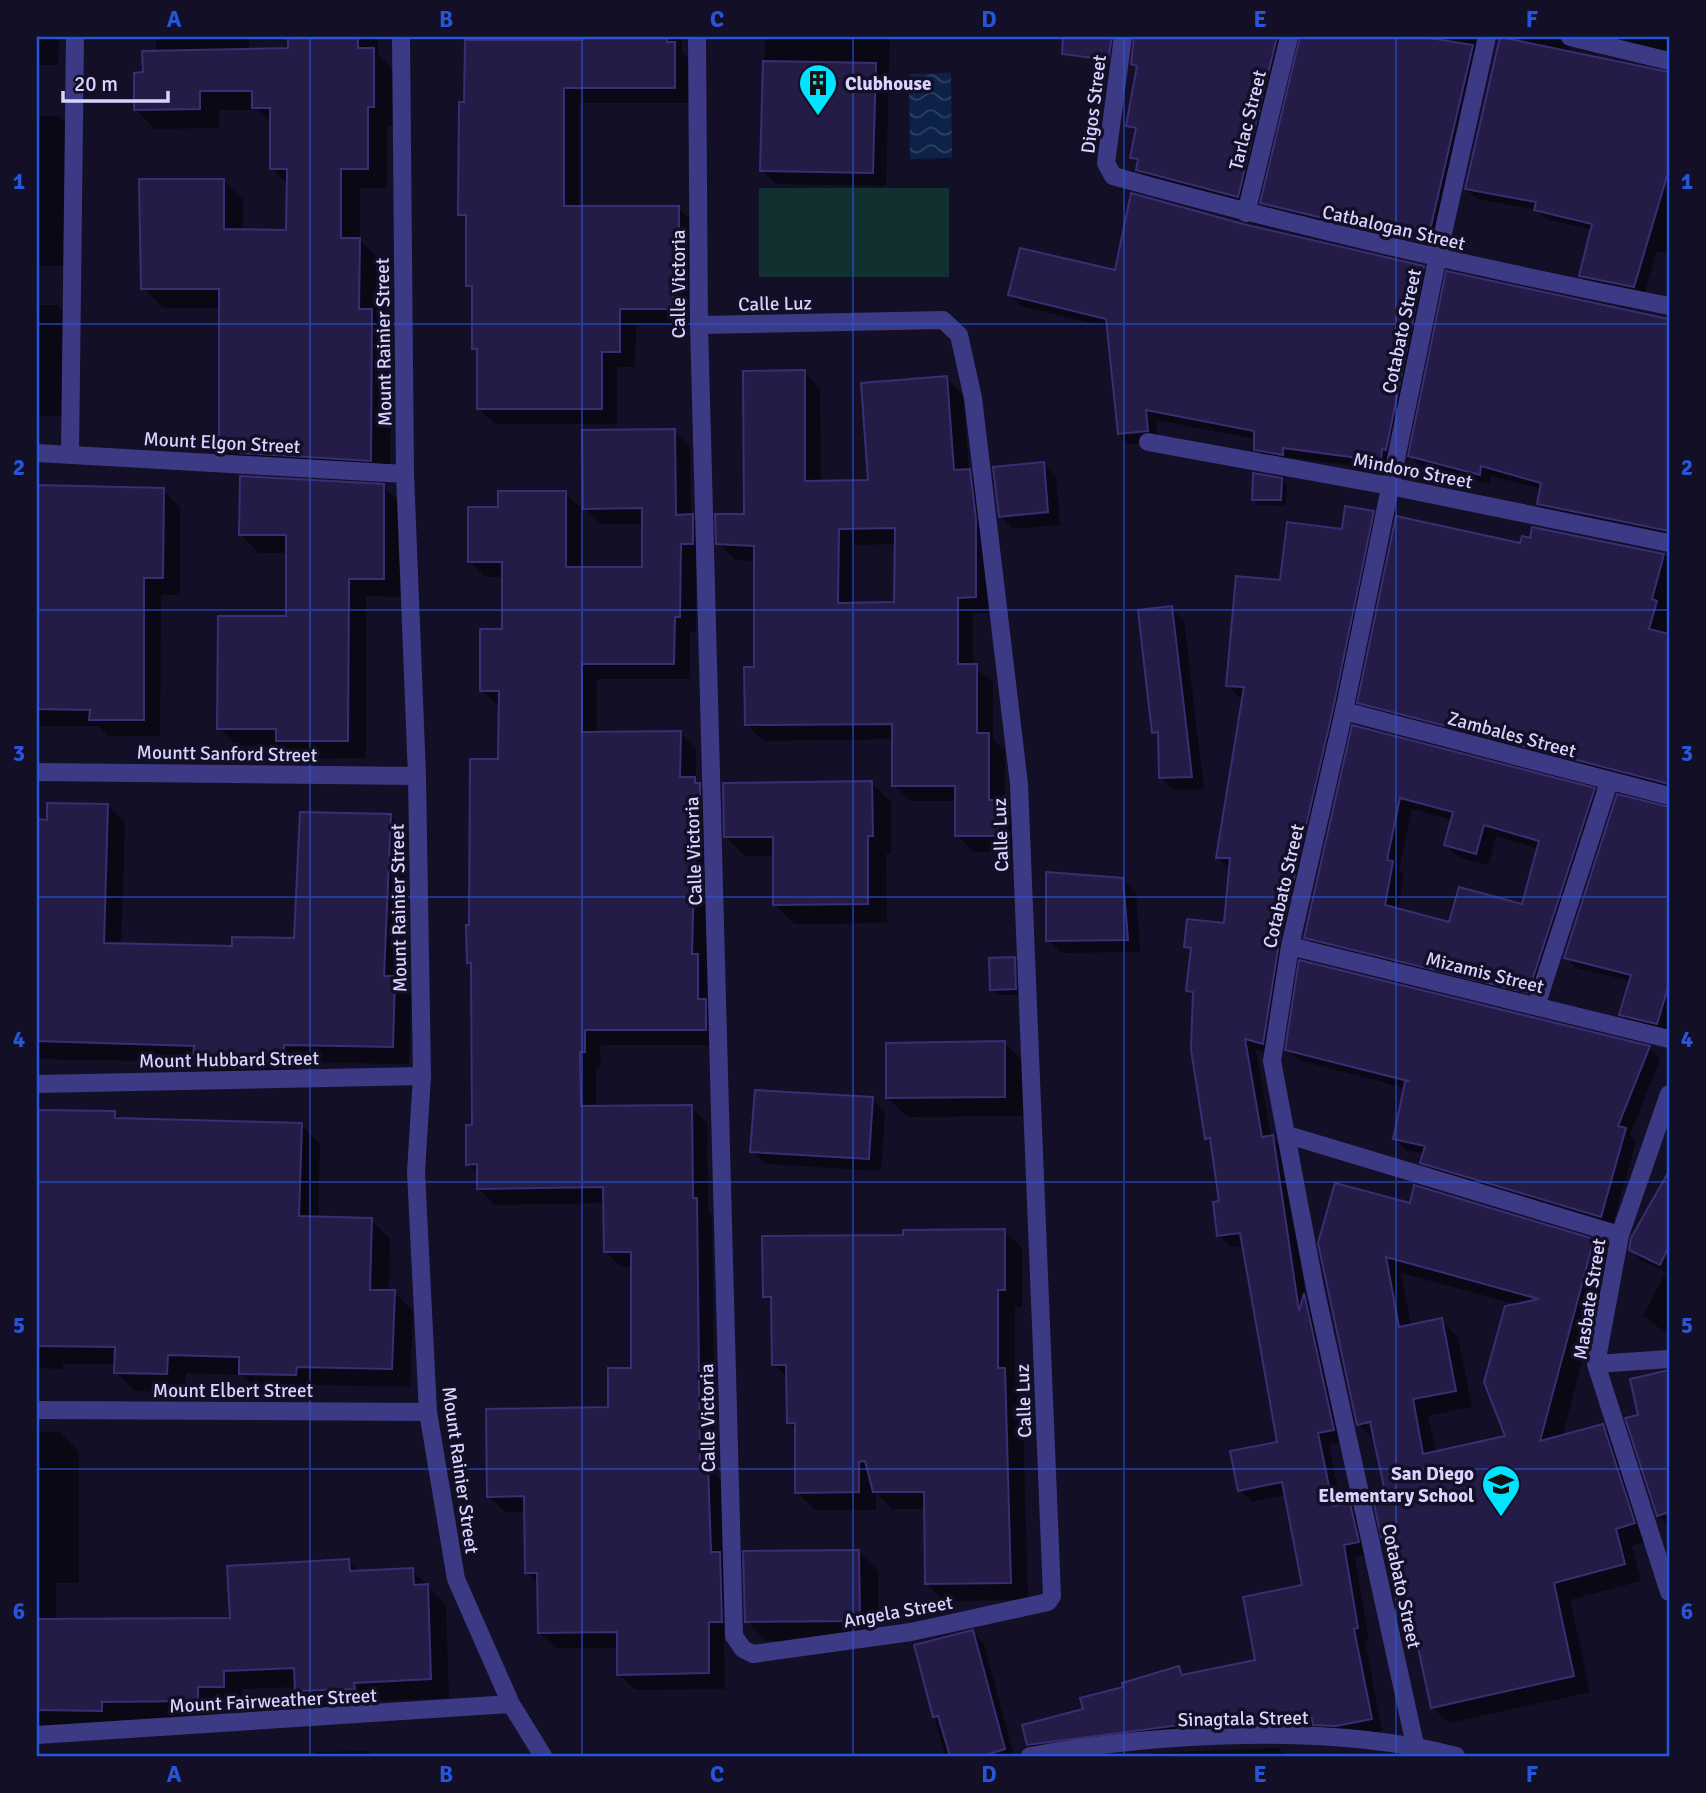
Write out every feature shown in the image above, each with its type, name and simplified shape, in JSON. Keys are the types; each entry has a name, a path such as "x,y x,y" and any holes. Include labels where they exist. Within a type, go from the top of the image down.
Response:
{"street":[{"path":"69,454 75,37"},
{"name":"Mount Rainier Street","path":"401,37 405,474 417,776 422,1076 415,1172 428,1412 456,1579 511,1704 543,1756"},
{"name":"Calle Victoria","path":"697,37 699,325 734,1636 743,1649 754,1654"},
{"name":"Digos Street","path":"1113,176 1106,163 1123,37"},
{"name":"Tarlac Street","path":"1246,213 1289,37"},
{"name":"Cotabato Street","path":"1415,1745 1315,1288 1272,1061 1290,946 1345,711 1437,260 1487,37"},
{"path":"1570,37 1669,61"},
{"name":"Catbalogan Street","path":"1113,176 1246,213 1437,260 1669,306"},
{"name":"Calle Luz","path":"699,325 943,320 959,335 973,398 1019,784 1052,1596 1048,1602"},
{"name":"Mindoro Street","path":"1148,442 1390,486 1669,543"},
{"name":"Mount Elgon Street","path":"37,453 405,474"},
{"name":"Zambales Street","path":"1345,711 1669,796"},
{"name":"Mountt Sanford Street","path":"37,772 417,776"},
{"path":"1536,1006 1609,782"},
{"name":"Mizamis Street","path":"1290,946 1669,1039"},
{"name":"Mount Hubbard Street","path":"37,1084 422,1076"},
{"name":"Masbate Street","path":"1669,1094 1620,1235 1596,1364 1669,1592"},
{"path":"1288,1135 1620,1235"},
{"path":"1596,1364 1669,1359"},
{"name":"Mount Elbert Street","path":"37,1410 428,1412"},
{"name":"Angela Street","path":"754,1654 911,1632 1048,1602"},
{"name":"Mount Fairweather Street","path":"37,1735 511,1704"},
{"name":"Sinagtala Street","path":"1030,1756 1101,1743 1234,1736 1353,1738 1415,1745 1456,1756"}],"green space":[{"path":"759,188 949,188 949,277 759,277"}],"water":[{"path":"951,73 952,158 910,159 909,74"}],"building":[{"path":"288,37 358,37 358,48 374,48 374,107 368,107 368,169 341,169 341,238 360,238 359,309 372,309 371,461 240,453 240,447 219,447 219,289 141,289 139,179 224,179 224,229 286,230 287,169 270,169 270,108 252,108 252,91 200,91 200,109 134,110 134,73 143,72 142,51 288,48"},
{"path":"582,37 667,37 667,42 675,42 675,88 564,88 564,206 679,206 679,256 674,256 673,309 620,309 620,352 602,352 602,409 477,409 477,349 472,349 472,286 466,286 466,215 458,215 459,102 464,102 465,40 582,40"},
{"path":"1063,37 1112,37 1108,60 1062,54"},
{"path":"1134,37 1277,37 1238,197 1136,170 1138,159 1130,158 1136,128 1126,126 1137,66 1131,64"},
{"path":"1300,37 1423,37 1473,45 1427,243 1260,203"},
{"path":"1500,37 1669,72 1669,169 1634,287 1579,276 1592,224 1534,210 1536,202 1465,189"},
{"name":"Clubhouse","path":"763,61 876,63 873,173 760,171"},
{"path":"1131,193 1243,224 1424,266 1386,450 1382,449 1381,461 1283,448 1283,455 1254,450 1254,431 1146,410 1148,431 1118,434 1106,319 1008,295 1020,248 1115,270"},
{"path":"1446,271 1669,319 1669,531 1537,504 1541,483 1481,466 1480,475 1408,456"},
{"path":"805,370 805,481 868,480 861,383 947,376 954,470 970,469 976,519 976,597 958,598 958,664 977,664 977,733 989,733 989,800 998,800 998,836 955,836 955,786 892,786 892,724 745,725 744,667 754,667 754,546 716,544 715,514 744,514 743,371","holes":["895,528 894,602 838,603 839,529"]},
{"path":"675,429 676,515 693,514 693,544 681,544 680,617 675,617 674,664 582,664 582,732 681,731 680,777 695,777 695,783 700,783 701,838 695,838 692,954 698,954 698,999 706,999 706,1030 585,1030 585,1052 580,1052 581,1106 692,1105 693,1198 697,1198 700,1465 708,1465 711,1552 720,1552 722,1622 709,1622 709,1673 617,1675 617,1632 538,1633 537,1573 525,1573 524,1496 487,1497 486,1409 608,1407 608,1368 631,1368 631,1252 604,1252 603,1187 477,1189 477,1164 466,1165 466,1125 472,1125 471,963 467,963 466,925 469,925 470,759 498,759 499,691 480,691 480,629 502,629 502,562 468,562 468,507 498,507 498,491 566,491 566,567 642,567 642,508 583,509 582,430"},
{"path":"1044,462 1048,512 999,517 993,467"},
{"path":"1253,473 1282,478 1281,500 1252,500"},
{"path":"240,476 384,484 384,579 349,579 348,741 276,741 276,729 217,729 218,616 286,616 286,535 239,535"},
{"path":"37,485 164,488 163,578 144,578 144,720 89,720 90,710 37,709"},
{"path":"1345,506 1374,511 1333,709 1279,943 1263,1044 1245,1039 1262,1137 1273,1135 1299,1311 1304,1293 1334,1430 1318,1433 1333,1506 1350,1503 1359,1542 1344,1545 1358,1628 1354,1629 1372,1719 1336,1726 1313,1725 1311,1715 1271,1723 1270,1717 1238,1724 1204,1725 1203,1722 1027,1745 1022,1725 1083,1709 1080,1698 1123,1687 1122,1683 1179,1666 1182,1675 1255,1660 1243,1597 1302,1585 1282,1482 1238,1491 1230,1451 1277,1442 1240,1233 1217,1236 1213,1202 1219,1201 1210,1138 1205,1139 1191,1050 1193,992 1186,991 1191,948 1184,947 1187,919 1224,923 1230,858 1216,858 1244,687 1226,686 1236,576 1280,580 1287,522 1342,529"},
{"path":"1396,516 1520,543 1522,536 1530,538 1532,527 1664,554 1652,599 1657,601 1649,629 1669,634 1669,784 1357,703"},
{"path":"1172,606 1192,777 1159,778 1158,732 1152,733 1138,610"},
{"path":"1352,725 1595,788 1528,993 1304,938","holes":["1400,798 1453,812 1444,845 1476,854 1484,825 1539,841 1522,904 1459,887 1449,922 1385,905 1393,861 1387,860"]},
{"path":"872,781 873,836 868,836 868,904 773,905 773,837 724,837 723,783"},
{"path":"1617,794 1669,807 1669,984 1657,1024 1619,1015 1631,975 1564,958"},
{"path":"47,803 108,804 104,943 232,946 232,937 294,938 300,812 391,814 384,976 395,976 393,1047 284,1045 283,1062 193,1060 194,1046 37,1041 37,819 47,820"},
{"path":"1046,872 1123,878 1128,940 1046,941"},
{"path":"1015,957 1016,989 990,990 989,958"},
{"path":"1299,960 1650,1046 1618,1126 1626,1128 1601,1217 1420,1163 1425,1146 1393,1139 1405,1082 1408,1081 1285,1050"},
{"path":"1005,1041 1005,1097 886,1098 886,1043"},
{"path":"755,1090 873,1097 869,1159 750,1152"},
{"path":"37,1110 115,1111 115,1118 302,1123 299,1216 372,1218 370,1290 395,1290 392,1369 297,1367 296,1375 239,1374 239,1357 168,1355 167,1374 114,1373 115,1347 37,1346"},
{"path":"1669,1171 1669,1246 1660,1265 1629,1250 1631,1238"},
{"name":"San Diego Elementary School","path":"1335,1183 1410,1203 1414,1185 1594,1239 1540,1441 1603,1424 1635,1523 1616,1529 1625,1564 1554,1583 1574,1676 1431,1708 1394,1535 1381,1538 1373,1498 1386,1496 1370,1422 1357,1425 1318,1243","holes":["1386,1257 1539,1299 1505,1306 1484,1382 1505,1436 1423,1454 1413,1399 1456,1391 1442,1318 1399,1327"]},
{"path":"1005,1229 1005,1290 998,1290 998,1368 1005,1368 1011,1583 925,1584 924,1492 873,1492 865,1461 859,1462 859,1492 795,1493 795,1423 787,1423 786,1365 772,1365 771,1297 763,1297 762,1236 903,1235 903,1230"},
{"path":"1669,1370 1669,1512 1657,1516 1625,1418 1638,1415 1630,1379"},
{"path":"859,1550 860,1621 745,1622 743,1551"},
{"path":"349,1559 350,1571 413,1568 414,1585 428,1584 431,1679 354,1683 355,1689 295,1691 294,1668 224,1671 224,1687 198,1687 198,1701 102,1702 102,1711 37,1710 37,1619 230,1618 227,1566"},
{"path":"973,1630 1005,1749 983,1756 950,1756 938,1716 933,1717 914,1645"}],"place":[{"name":"Clubhouse","path":"818,117"},
{"name":"San Diego Elementary School","path":"1501,1518"}]}
